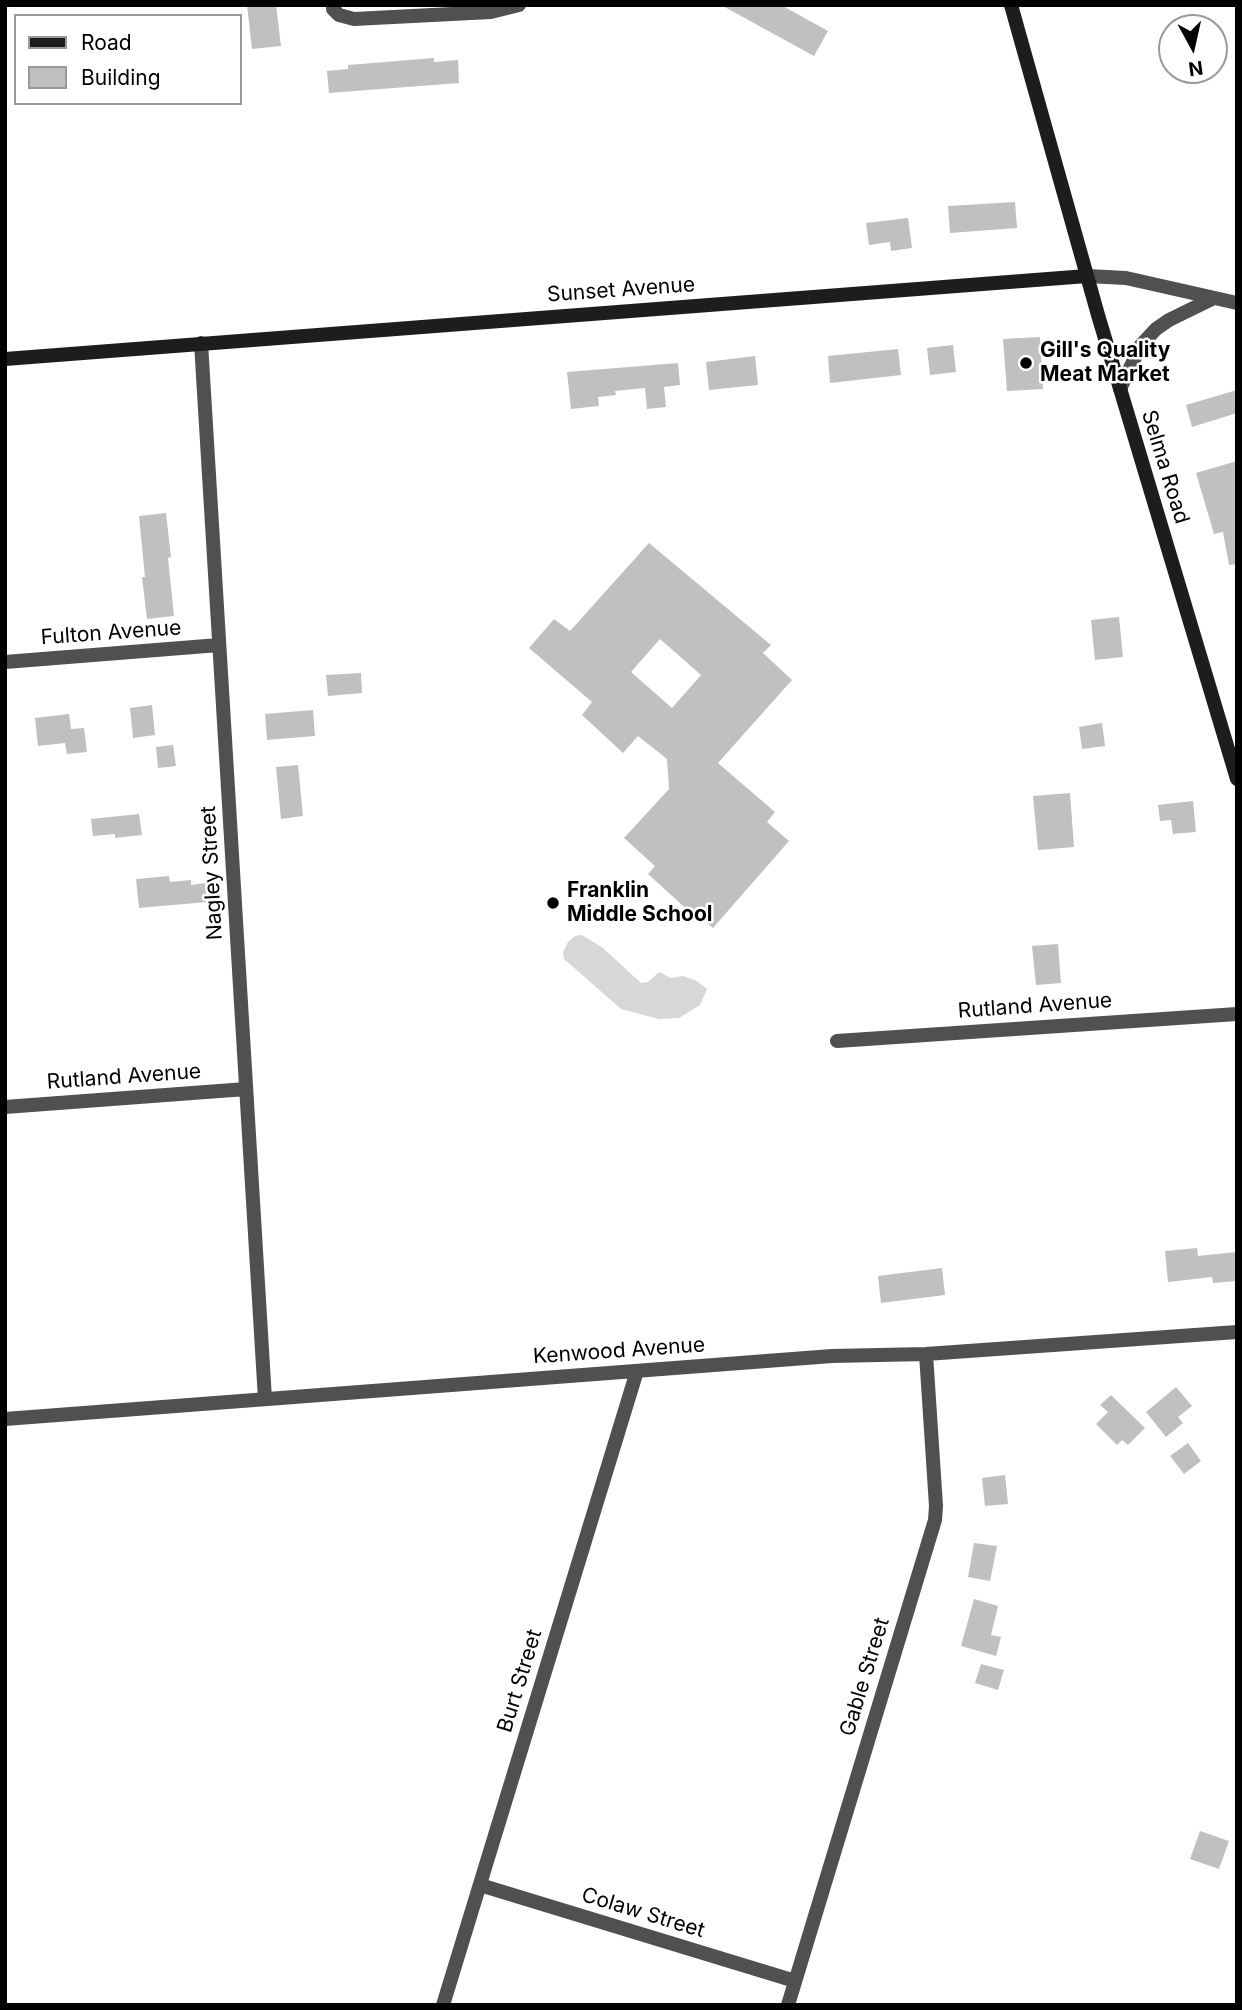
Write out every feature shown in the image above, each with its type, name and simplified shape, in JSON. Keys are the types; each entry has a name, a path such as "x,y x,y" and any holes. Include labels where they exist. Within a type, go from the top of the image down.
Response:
{"street":[{"path":"333,5 339,15 354,19 491,12 519,5"},
{"name":"Selma Road","path":"1011,5 1120,390 1237,779"},
{"name":"Sunset Avenue","path":"5,359 1087,276 1126,278 1237,303"},
{"path":"1120,390 1141,345 1156,329 1214,298"},
{"name":"Nagley Street","path":"201,344 265,1399"},
{"name":"Fulton Avenue","path":"5,662 219,646"},
{"name":"Rutland Avenue","path":"837,1041 1237,1014"},
{"name":"Rutland Avenue","path":"5,1107 246,1089"},
{"name":"Kenwood Avenue","path":"5,1419 832,1356 926,1354 1237,1332"},
{"name":"Gable Street","path":"788,2005 935,1520 926,1354"},
{"name":"Burt Street","path":"443,2005 637,1371"},
{"name":"Colaw Street","path":"480,1885 794,1982"}],"shaded area":[{"path":"582,935 603,948 641,983 648,982 659,972 671,978 683,976 697,981 707,989 700,1005 679,1018 659,1019 621,1009 564,959 563,952 568,942 575,936"}],"building":[{"path":"247,5 276,5 281,46 252,49"},
{"path":"721,5 781,5 828,31 814,56"},
{"path":"434,58 434,62 458,60 459,83 329,93 327,71 348,69 348,65"},
{"path":"1015,202 1017,228 950,233 948,206"},
{"path":"908,218 912,248 891,251 890,242 869,245 866,223"},
{"path":"1040,337 1043,389 1007,391 1003,339"},
{"path":"953,345 956,372 930,375 927,348"},
{"path":"898,349 901,375 830,383 828,356"},
{"path":"755,356 758,385 709,390 706,362"},
{"path":"678,363 680,385 664,387 666,407 647,409 645,388 615,391 616,395 598,397 599,406 571,409 567,372"},
{"path":"1237,390 1237,413 1192,427 1186,405"},
{"path":"1237,461 1237,564 1229,565 1223,532 1214,534 1196,473"},
{"path":"166,513 174,616 147,619 139,516"},
{"path":"649,543 771,645 763,653 792,680 718,763 775,812 767,822 789,841 713,928 694,912 692,914 648,874 655,866 624,838 669,789 667,759 638,736 623,753 582,715 592,702 529,648 554,619 570,631","holes":["660,639 701,675 672,708 631,672"]},
{"path":"1119,617 1123,657 1095,660 1091,620"},
{"path":"361,673 362,693 328,696 326,675"},
{"path":"152,705 155,735 133,738 130,708"},
{"path":"313,710 315,736 267,740 265,714"},
{"path":"69,714 71,729 84,728 87,752 67,754 65,743 38,746 35,718"},
{"path":"1102,723 1105,746 1082,749 1079,727"},
{"path":"173,745 176,766 158,768 156,747"},
{"path":"298,765 303,816 281,819 276,767"},
{"path":"1070,793 1074,847 1038,850 1033,796"},
{"path":"1193,801 1196,832 1173,834 1171,820 1160,821 1158,805"},
{"path":"139,814 142,835 115,838 115,834 93,836 91,819"},
{"path":"169,876 170,882 191,880 191,885 205,883 207,902 139,908 136,879"},
{"path":"1058,944 1061,983 1036,985 1032,946"},
{"path":"1197,1248 1198,1256 1237,1252 1237,1281 1213,1283 1212,1277 1168,1282 1165,1251"},
{"path":"942,1268 945,1295 881,1303 878,1276"},
{"path":"1176,1387 1192,1406 1178,1417 1183,1423 1166,1437 1146,1412"},
{"path":"1111,1395 1145,1428 1128,1445 1122,1440 1117,1445 1096,1424 1108,1412 1100,1405"},
{"path":"1188,1443 1201,1461 1184,1474 1170,1456"},
{"path":"1005,1475 1008,1504 985,1506 982,1478"},
{"path":"974,1543 997,1546 990,1581 968,1577"},
{"path":"974,1599 998,1606 991,1635 1001,1637 996,1656 961,1646"},
{"path":"981,1664 1004,1670 998,1690 975,1683"},
{"path":"1200,1831 1229,1841 1219,1869 1190,1859"}],"place":[{"name":"Gill's Quality Meat Market","path":"1026,363"},
{"name":"Franklin Middle School","path":"553,903"}]}
